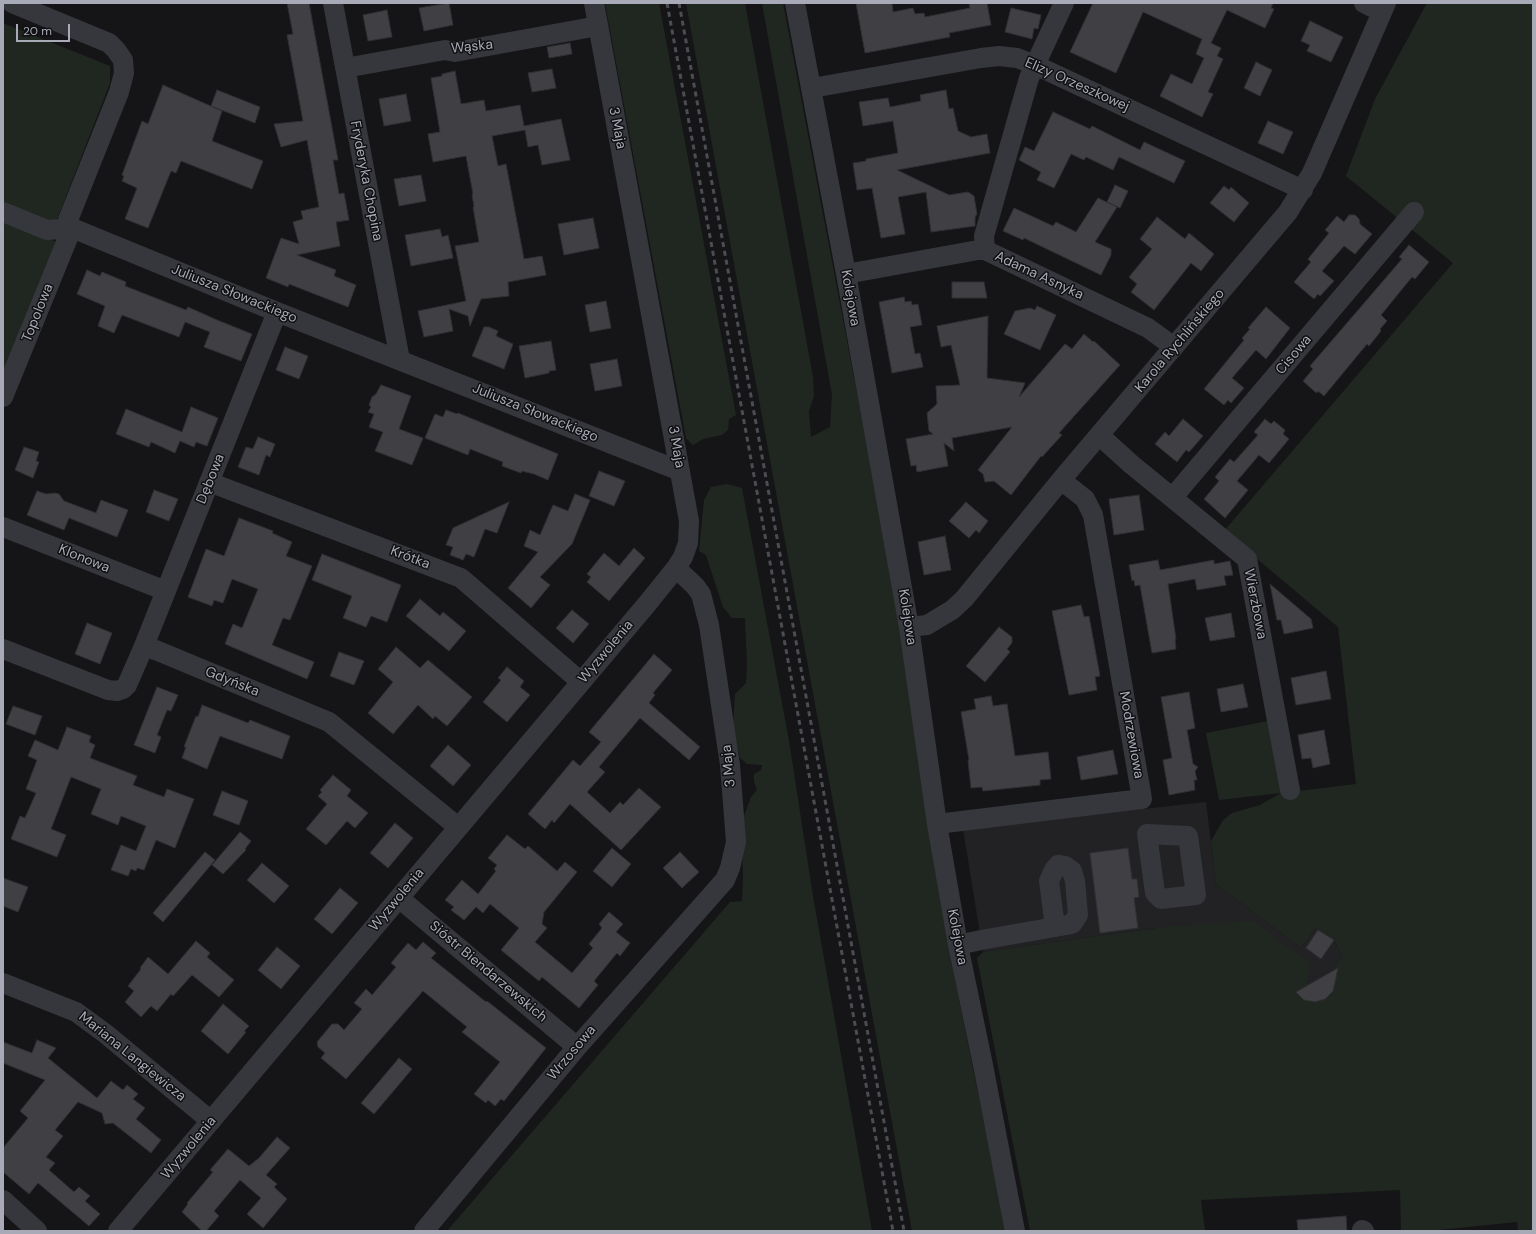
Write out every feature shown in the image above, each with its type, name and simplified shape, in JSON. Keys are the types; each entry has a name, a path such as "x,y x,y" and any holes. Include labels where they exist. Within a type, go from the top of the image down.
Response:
{"street":[{"path":"3,212 47,230 72,228 68,220 122,83 124,73 122,60 116,50 109,43 12,3"},
{"name":"Fryderyka Chopina","path":"333,3 400,360"},
{"name":"3 Maja","path":"594,3 680,471 689,533 688,543 683,558 676,568 695,586 701,594 709,625 730,765 736,842 730,868 725,880"},
{"name":"Kolejowa","path":"795,3 846,274 909,627 937,824 958,945 1015,1231"},
{"path":"984,250 984,236 1029,78 1064,3"},
{"path":"1364,3 1384,7"},
{"name":"Karola Rychlińskiego","path":"909,627 927,626 952,610 964,599 1061,480 1100,436 1288,212 1303,190 1312,173 1384,7"},
{"name":"Wąska","path":"345,68 445,50 454,52 598,26"},
{"name":"Elizy Orzeszkowej","path":"812,88 981,58 1017,58 1303,190"},
{"name":"Cisowa","path":"1173,497 1414,212"},
{"name":"Juliusza Słowackiego","path":"72,228 277,312 680,471"},
{"name":"Topolowa","path":"3,397 72,228"},
{"name":"Adama Asnyka","path":"846,274 984,250 1148,328 1160,335 1174,347"},
{"name":"Dębowa","path":"144,646 277,312"},
{"name":"Wierzbowa","path":"1100,436 1131,464 1173,497 1246,559 1290,790"},
{"name":"Modrzewiowa","path":"937,824 1142,799 1093,515 1085,499 1061,480"},
{"name":"Krótka","path":"210,482 461,578 581,682"},
{"name":"Klonowa","path":"3,527 166,591"},
{"name":"Wyzwolenia","path":"118,1231 676,568"},
{"path":"3,648 108,690 117,691 123,689 127,685 144,646"},
{"name":"Gdyńska","path":"144,646 329,722 458,827"},
{"name":"Wrzosowa","path":"424,1231 577,1046 725,880"},
{"name":"Sióstr Biendarzewskich","path":"398,898 577,1046"},
{"path":"958,945 1055,927"},
{"name":"Mariana Langiewicza","path":"3,983 76,1012 106,1034 211,1121"},
{"path":"3,1200 37,1231"}],"shaded area":[{"path":"605,3 659,3 736,415 729,419 728,430 722,435 703,439 693,445 686,438"},
{"path":"686,3 745,3 813,377 814,396 809,411 811,437 830,427 832,395 762,3 783,3 899,615 938,885 951,960 1006,1231 912,1231"},
{"path":"1427,3 1533,3 1533,1231 1518,1231 1517,1222 1428,1231 1401,1231 1400,1190 1201,1200 1205,1231 1030,1231 977,958 983,952 1171,926 1253,921 1309,963 1307,986 1296,992 1304,1000 1315,1002 1325,999 1335,980 1332,970 1342,956 1334,940 1316,928 1301,948 1216,884 1211,841 1223,820 1232,813 1260,805 1281,793 1219,800 1206,733 1268,721 1298,791 1356,784 1338,627 1224,531 1453,263 1346,176 1375,99"},
{"path":"3,23 110,66 110,83 53,230 51,240 58,242 3,385"},
{"path":"727,484 742,488 789,741 813,896 872,1231 447,1231 730,902 742,901 742,842 744,816 751,797 757,790 754,781 754,774 761,770 762,765 747,764 740,758 733,728 735,694 746,683 747,663 745,618 732,618 723,607 706,555 699,551 704,500 711,487"},
{"path":"1206,802 1216,884 1301,948 1316,928 1334,940 1342,956 1332,970 1335,980 1325,999 1315,1002 1304,1000 1296,992 1171,926 983,952 963,829"}],"building":[{"path":"287,3 309,3 338,160 333,160 339,194 344,193 349,220 336,222 340,246 297,255 336,270 334,276 356,285 348,307 289,284 288,287 266,278 281,238 299,244 293,222 303,219 301,211 319,207 307,140 281,147 274,124 303,121 287,35 293,34"},
{"path":"449,3 453,25 424,31 419,8"},
{"path":"856,3 892,3 893,12 913,8 915,14 924,13 925,17 970,8 969,3 987,3 991,25 949,33 950,37 865,53"},
{"path":"1093,3 1273,3 1271,8 1274,9 1265,28 1227,10 1211,43 1221,48 1217,56 1223,59 1208,92 1213,94 1202,117 1160,96 1171,74 1192,84 1204,58 1196,54 1202,39 1143,12 1116,73 1070,52"},
{"path":"1011,8 1041,15 1038,29 1034,28 1032,39 1005,32"},
{"path":"387,10 392,37 368,41 363,15"},
{"path":"1310,21 1343,37 1331,62 1307,51 1310,45 1301,41"},
{"path":"570,43 572,54 549,58 547,47"},
{"path":"1256,62 1272,70 1260,96 1244,88"},
{"path":"552,69 556,88 532,92 528,73"},
{"path":"455,71 461,104 484,100 486,111 520,105 524,126 561,119 570,160 542,165 538,145 528,147 525,130 492,136 498,166 506,164 524,259 542,256 546,275 508,282 509,296 481,299 470,326 468,316 449,309 453,331 424,337 418,311 466,301 455,246 479,242 473,207 473,194 466,156 433,162 428,134 440,132 431,78"},
{"path":"163,85 222,111 212,141 263,161 252,189 181,161 176,173 171,171 148,228 125,219 137,188 122,181 124,176 122,175 142,121 148,124"},
{"path":"217,90 260,107 255,123 211,106"},
{"path":"946,90 949,109 953,108 958,131 971,137 987,134 990,153 897,170 949,195 968,192 974,196 977,214 975,217 975,226 931,232 926,192 898,197 905,234 881,238 872,188 857,190 853,163 898,153 893,121 863,126 859,102 888,98 890,107 921,101 920,95"},
{"path":"406,94 411,121 384,126 379,99"},
{"path":"1053,112 1090,129 1092,126 1140,150 1144,142 1185,161 1174,183 1119,157 1113,170 1086,157 1084,160 1071,154 1054,188 1037,180 1041,172 1019,160 1025,147 1034,151"},
{"path":"1268,121 1293,132 1283,154 1258,143"},
{"path":"421,175 426,201 399,206 394,179"},
{"path":"1115,185 1128,191 1120,208 1107,202"},
{"path":"1224,186 1229,190 1231,187 1249,203 1234,222 1210,203"},
{"path":"1098,198 1117,207 1095,242 1111,249 1111,255 1101,275 1024,238 1023,240 1003,231 1014,208 1053,226 1056,222 1076,232"},
{"path":"1349,215 1355,215 1359,219 1360,224 1372,234 1355,254 1344,246 1322,271 1334,281 1320,296 1318,294 1314,299 1294,282 1311,262 1308,259 1329,233 1325,230 1337,216 1344,222"},
{"path":"1157,217 1185,239 1189,233 1214,254 1201,271 1191,263 1154,310 1131,292 1137,284 1129,277 1152,249 1140,239"},
{"path":"593,218 599,248 564,255 558,224"},
{"path":"440,229 442,237 448,235 453,258 411,266 405,235"},
{"path":"1409,245 1429,262 1415,279 1412,277 1381,315 1387,321 1369,346 1367,344 1324,396 1318,391 1317,393 1303,381 1313,369 1310,366 1402,259 1399,257"},
{"path":"87,270 100,276 102,272 126,282 125,286 186,310 188,307 252,334 241,361 204,347 210,332 185,322 179,337 122,315 114,333 98,326 105,306 77,294"},
{"path":"952,282 984,282 987,298 952,298"},
{"path":"904,297 905,302 911,301 912,305 918,304 922,325 910,327 915,354 920,353 923,367 892,373 879,302"},
{"path":"606,301 611,328 590,332 585,305"},
{"path":"1037,306 1056,315 1040,350 1004,334 1015,311 1030,308 1035,310"},
{"path":"1266,307 1290,328 1266,359 1256,350 1232,378 1244,388 1231,403 1228,400 1224,405 1204,389 1244,340 1242,338 1250,329 1248,328"},
{"path":"988,316 987,378 1025,383 1019,397 1065,344 1072,349 1084,334 1093,342 1094,341 1120,365 1059,433 1062,435 1042,457 1041,456 1011,495 994,481 985,482 983,474 978,470 1012,427 952,438 954,451 944,443 948,466 917,472 916,465 911,466 906,439 933,434 929,431 927,413 937,404 936,386 960,385 951,345 941,347 937,326"},
{"path":"484,327 489,327 498,331 496,336 513,344 504,369 472,356"},
{"path":"551,341 556,370 525,378 519,346"},
{"path":"285,347 308,356 299,379 276,370"},
{"path":"617,359 622,386 595,391 590,364"},
{"path":"381,385 411,396 399,429 423,438 412,465 375,451 383,432 369,427 374,414 368,412 371,407 369,405 372,397 376,394"},
{"path":"191,407 218,418 207,446 196,442 194,447 180,441 175,453 151,442 149,447 116,434 126,409 182,432"},
{"path":"446,410 457,414 458,413 558,454 548,480 534,474 522,471 521,473 502,466 503,462 470,449 468,455 425,438 435,414 443,417"},
{"path":"1183,419 1203,436 1189,452 1186,450 1177,462 1155,444 1165,432 1169,436"},
{"path":"1265,419 1271,424 1274,421 1285,430 1283,434 1289,439 1269,463 1259,455 1237,481 1248,490 1225,518 1204,499 1219,481 1215,477 1230,459 1234,462 1258,435 1254,432"},
{"path":"258,437 275,444 270,457 266,455 259,475 238,467 246,447 253,449"},
{"path":"24,447 39,452 36,461 39,462 33,478 15,470"},
{"path":"599,471 625,481 614,506 589,496"},
{"path":"154,490 178,499 169,521 146,512"},
{"path":"37,491 46,494 59,494 64,501 96,513 101,500 128,510 117,537 69,518 64,530 27,515"},
{"path":"575,494 590,500 572,544 540,577 550,585 531,608 508,588 538,552 524,546 530,530 540,535 553,505 568,511"},
{"path":"1139,495 1144,530 1114,535 1109,499"},
{"path":"509,502 497,533 485,529 474,557 466,554 463,560 450,555 453,547 446,545 453,528"},
{"path":"966,502 988,521 979,533 976,530 969,538 949,521"},
{"path":"239,518 273,531 272,533 292,542 286,556 312,566 290,620 283,618 272,645 314,662 307,679 225,644 233,624 242,628 258,589 232,579 223,603 214,600 212,606 188,597 206,549 224,556"},
{"path":"945,536 951,570 924,575 918,542"},
{"path":"634,548 645,558 609,601 587,582 591,577 587,574 604,553 619,566"},
{"path":"322,554 401,585 387,622 371,616 366,627 343,618 352,596 312,580"},
{"path":"1158,560 1160,570 1214,560 1214,564 1230,561 1233,575 1224,576 1226,585 1197,590 1195,579 1168,584 1176,639 1176,649 1152,653 1140,585 1135,586 1134,580 1132,581 1129,565"},
{"path":"1270,584 1311,619 1313,628 1284,634 1281,620 1277,620"},
{"path":"420,599 440,616 443,612 466,631 449,651 406,616"},
{"path":"1081,605 1084,617 1089,616 1100,676 1095,677 1097,690 1069,695 1052,611"},
{"path":"572,610 589,624 573,643 556,628"},
{"path":"1231,613 1235,637 1210,641 1205,618"},
{"path":"87,623 112,633 100,664 75,654"},
{"path":"999,627 1012,637 1012,643 1007,649 1010,652 985,682 966,666"},
{"path":"396,647 420,668 428,660 472,697 447,726 435,716 433,719 418,705 393,734 368,713 393,682 378,669"},
{"path":"339,652 364,661 354,685 330,676"},
{"path":"654,654 672,670 653,693 655,695 649,703 700,747 689,760 640,718 599,767 605,772 587,792 610,813 620,802 623,805 639,788 661,807 621,850 570,804 554,823 552,820 545,829 528,814 573,760 580,766 601,742 589,732"},
{"path":"507,667 524,681 520,687 530,695 507,722 483,702 501,680 498,678"},
{"path":"1326,671 1331,699 1296,705 1291,678"},
{"path":"1243,684 1248,707 1221,712 1217,689"},
{"path":"157,687 178,695 171,711 167,710 157,735 161,737 155,753 134,745"},
{"path":"1189,692 1195,728 1187,730 1193,764 1198,767 1195,771 1197,780 1194,780 1195,790 1169,795 1163,760 1172,758 1161,697"},
{"path":"991,696 993,706 1007,704 1015,756 1048,752 1051,779 1040,780 1040,785 983,791 982,787 971,788 969,760 961,712 976,709 974,699"},
{"path":"202,705 248,723 250,720 290,736 282,759 220,736 207,769 182,758 186,747 184,747"},
{"path":"13,706 42,716 35,735 6,724"},
{"path":"67,727 91,736 89,742 95,745 90,758 137,776 133,785 164,797 167,789 194,799 175,848 156,840 144,870 137,868 136,871 131,869 128,876 111,870 121,845 136,851 146,826 121,816 118,825 91,814 101,789 71,777 51,829 66,835 57,857 11,839 20,816 25,818 36,793 26,789 37,760 28,756 35,740 58,750"},
{"path":"1324,730 1330,764 1313,768 1311,758 1302,759 1298,735"},
{"path":"448,745 471,765 453,786 430,766"},
{"path":"1113,750 1118,774 1081,780 1077,757"},
{"path":"333,775 351,790 347,796 368,813 355,828 347,821 326,845 306,829 327,804 318,796 322,792 320,790"},
{"path":"222,791 248,801 239,825 213,815"},
{"path":"395,823 413,838 388,868 370,853"},
{"path":"240,832 251,841 245,849 246,850 223,874 212,865"},
{"path":"507,835 525,849 528,846 557,871 565,862 577,872 544,912 542,924 547,928 535,942 572,973 593,948 589,944 602,928 599,924 609,912 623,924 616,932 630,943 620,956 617,953 594,981 598,985 579,1008 542,977 539,981 501,950 519,928 490,904 483,913 476,907 464,920 451,910 454,907 445,900 462,880 478,894 496,871 494,869 497,865 488,858"},
{"path":"612,848 631,864 612,887 593,871"},
{"path":"1128,848 1132,879 1137,879 1139,897 1134,898 1138,928 1100,933 1090,853"},
{"path":"205,852 215,860 163,922 153,913"},
{"path":"680,852 699,872 682,888 663,868"},
{"path":"262,863 289,886 274,903 247,880"},
{"path":"3,878 28,887 18,912 3,906"},
{"path":"340,888 358,903 332,934 314,919"},
{"path":"1318,930 1334,940 1321,959 1306,948"},
{"path":"196,941 210,953 207,957 234,980 219,997 192,975 173,996 171,994 157,1011 151,1006 141,1017 125,1002 134,991 128,986 141,969 140,968 148,957 168,974"},
{"path":"423,942 436,953 431,958 546,1048 504,1101 501,1099 495,1106 488,1100 486,1103 474,1094 500,1062 462,1032 467,1027 423,991 346,1079 321,1058 325,1053 318,1047 317,1042 332,1024 338,1024 344,1030 362,1009 354,1003 366,989 372,995 396,967 391,963 408,943 416,950"},
{"path":"277,947 300,966 281,989 258,970"},
{"path":"1338,968 1333,991 1325,999 1315,1002 1304,1000 1296,992"},
{"path":"223,1004 249,1026 228,1054 201,1031"},
{"path":"37,1040 56,1048 48,1058 97,1098 111,1081 123,1090 127,1085 138,1094 133,1099 145,1108 136,1119 161,1140 151,1153 113,1123 105,1124 102,1113 78,1102 55,1130 63,1136 46,1157 55,1163 49,1170 74,1192 79,1187 90,1196 85,1201 100,1214 89,1226 38,1183 29,1194 3,1172 3,1148 28,1118 20,1111 45,1080 3,1063 3,1042 32,1053"},
{"path":"399,1058 412,1069 374,1114 361,1103"},
{"path":"277,1137 290,1148 266,1175 277,1184 274,1187 287,1199 263,1228 247,1214 261,1198 240,1180 214,1211 219,1216 206,1231 202,1231 182,1212 188,1204 187,1203 213,1172 210,1170 228,1149 249,1166 259,1158"},
{"path":"1346,1216 1347,1231 1298,1231 1297,1220"}],"railway":[{"path":"667,3 893,1231"},
{"path":"679,3 904,1231"}]}
